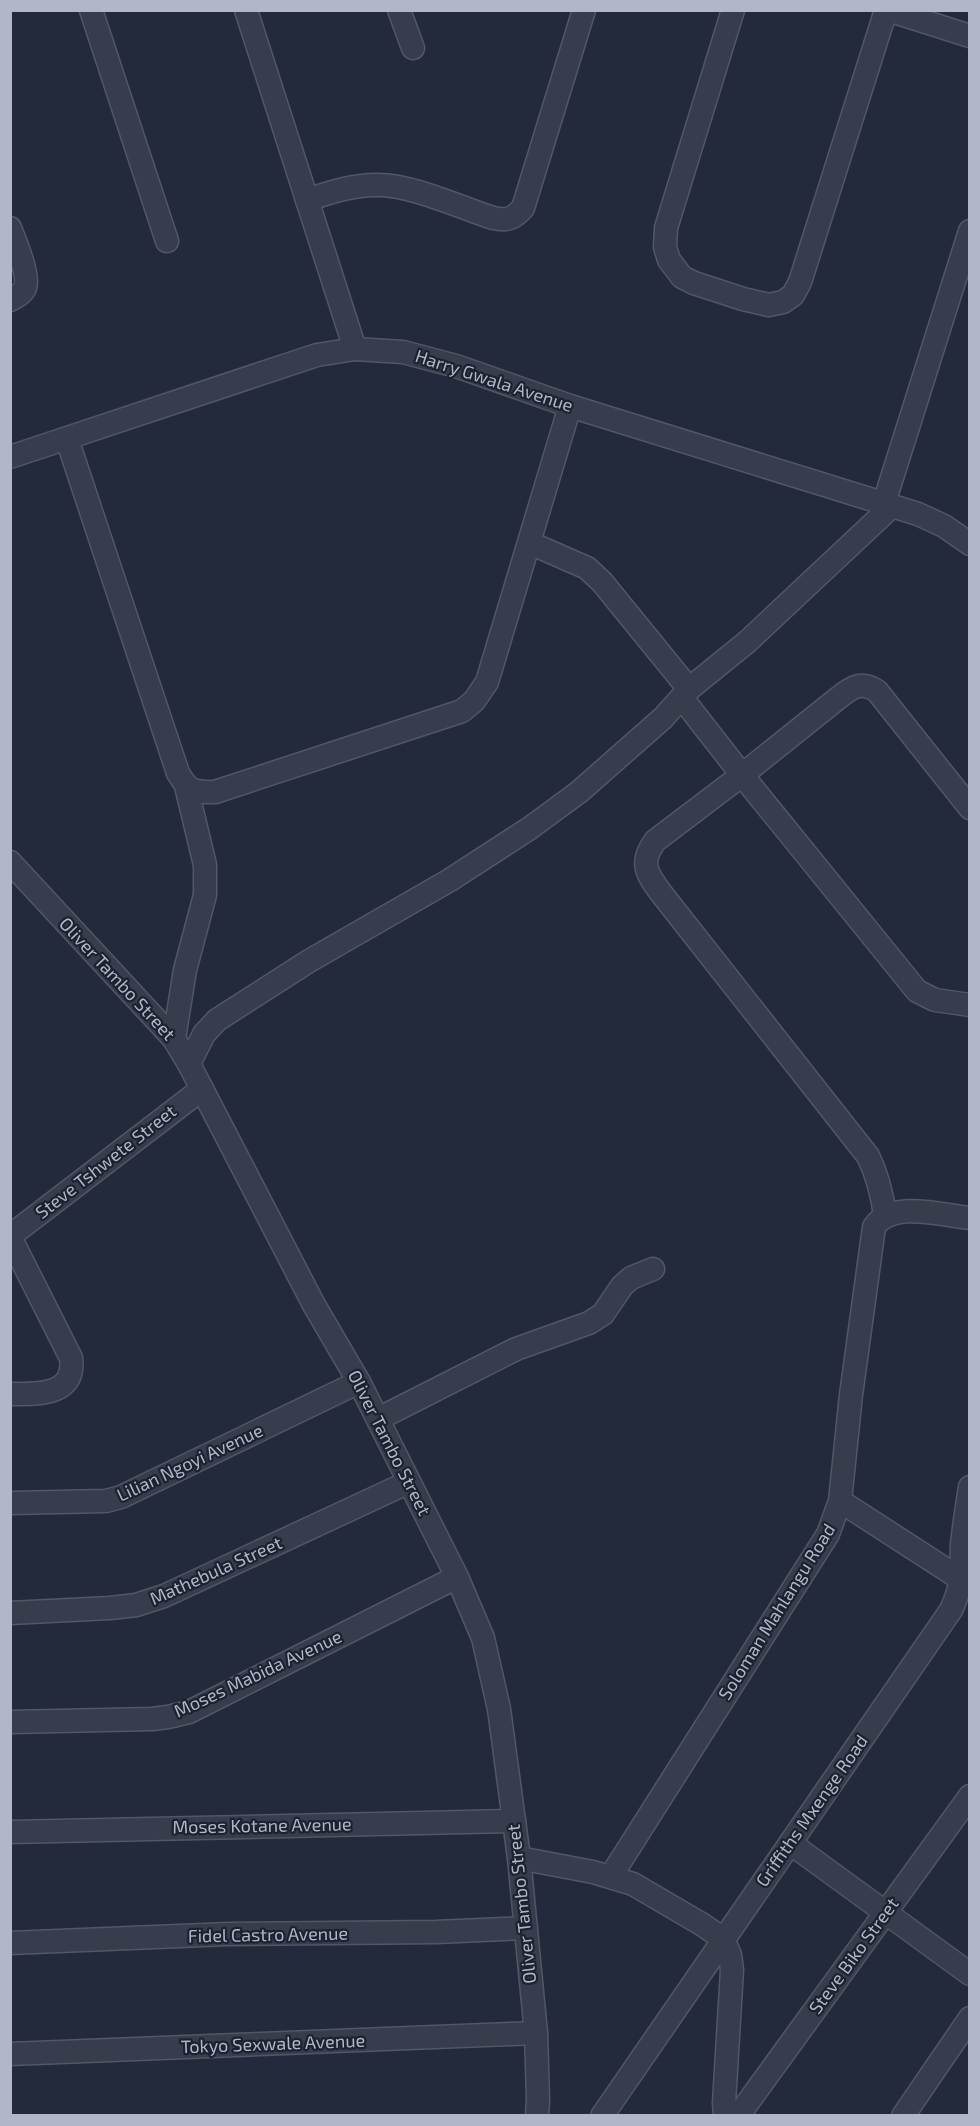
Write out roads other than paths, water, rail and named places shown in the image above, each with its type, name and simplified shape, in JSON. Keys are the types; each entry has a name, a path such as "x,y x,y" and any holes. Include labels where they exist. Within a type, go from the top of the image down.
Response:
{"street":[{"path":"91,10 167,241"},
{"path":"246,10 355,349"},
{"path":"399,10 413,48"},
{"path":"307,200 357,186 382,185 404,188 505,221 515,217 523,208 584,10"},
{"path":"733,10 666,228 665,246 669,260 682,277 743,299 769,305 783,302 794,295 800,282 887,10 969,36"},
{"path":"10,228 26,277 26,287 20,295 10,300"},
{"path":"189,1064 204,1035 217,1020 309,960 450,880 530,828 579,792 663,718 686,694 747,642 888,505 969,231"},
{"name":"Harry Gwala Avenue","path":"10,457 316,355 355,349 403,352 456,366 570,405 918,514 944,526 969,544"},
{"path":"186,786 198,792 216,792 462,711 474,700 487,682 570,405"},
{"path":"67,439 178,772 186,786 205,865 205,895 185,970 174,1039"},
{"path":"530,543 587,568 610,591 742,775 917,991 935,1000 969,1005"},
{"path":"969,808 877,691 868,685 860,685 849,690 655,841 647,852 645,865 650,878 668,903 868,1156 881,1188 885,1215 906,1210 969,1218"},
{"name":"Oliver Tambo Street","path":"10,862 174,1039 314,1305 359,1382 457,1577 483,1638 499,1709 519,1858 536,2033 537,2115"},
{"name":"Steve Tshwete Street","path":"10,1237 202,1089"},
{"name":"Soloman Mahlangu Road","path":"611,1876 828,1534 840,1501 851,1395 874,1227 885,1215"},
{"path":"10,1237 71,1358 72,1367 71,1375 66,1383 56,1389 10,1394"},
{"path":"378,1419 516,1349 589,1323 603,1314 622,1286 631,1278 653,1269"},
{"name":"Lilian Ngoyi Avenue","path":"10,1503 106,1501 121,1497 359,1382"},
{"name":"Mathebula Street","path":"10,1613 110,1608 136,1605 155,1599 409,1482"},
{"name":"Griffiths Mxenge Road","path":"602,2115 951,1610 965,1582 963,1542 969,1487"},
{"path":"840,1501 965,1582"},
{"name":"Moses Mabida Avenue","path":"10,1722 152,1719 189,1712 457,1577"},
{"name":"Steve Biko Street","path":"738,2115 969,1796"},
{"name":"Moses Kotane Avenue","path":"10,1832 514,1821"},
{"path":"790,1843 969,1974"},
{"path":"519,1858 611,1876 633,1884 704,1925 723,1939 730,1955 732,1970 725,2115"},
{"name":"Fidel Castro Avenue","path":"10,1943 228,1935 416,1933 526,1928"},
{"path":"903,2115 969,2018"},
{"name":"Tokyo Sexwale Avenue","path":"10,2054 536,2033"}]}
